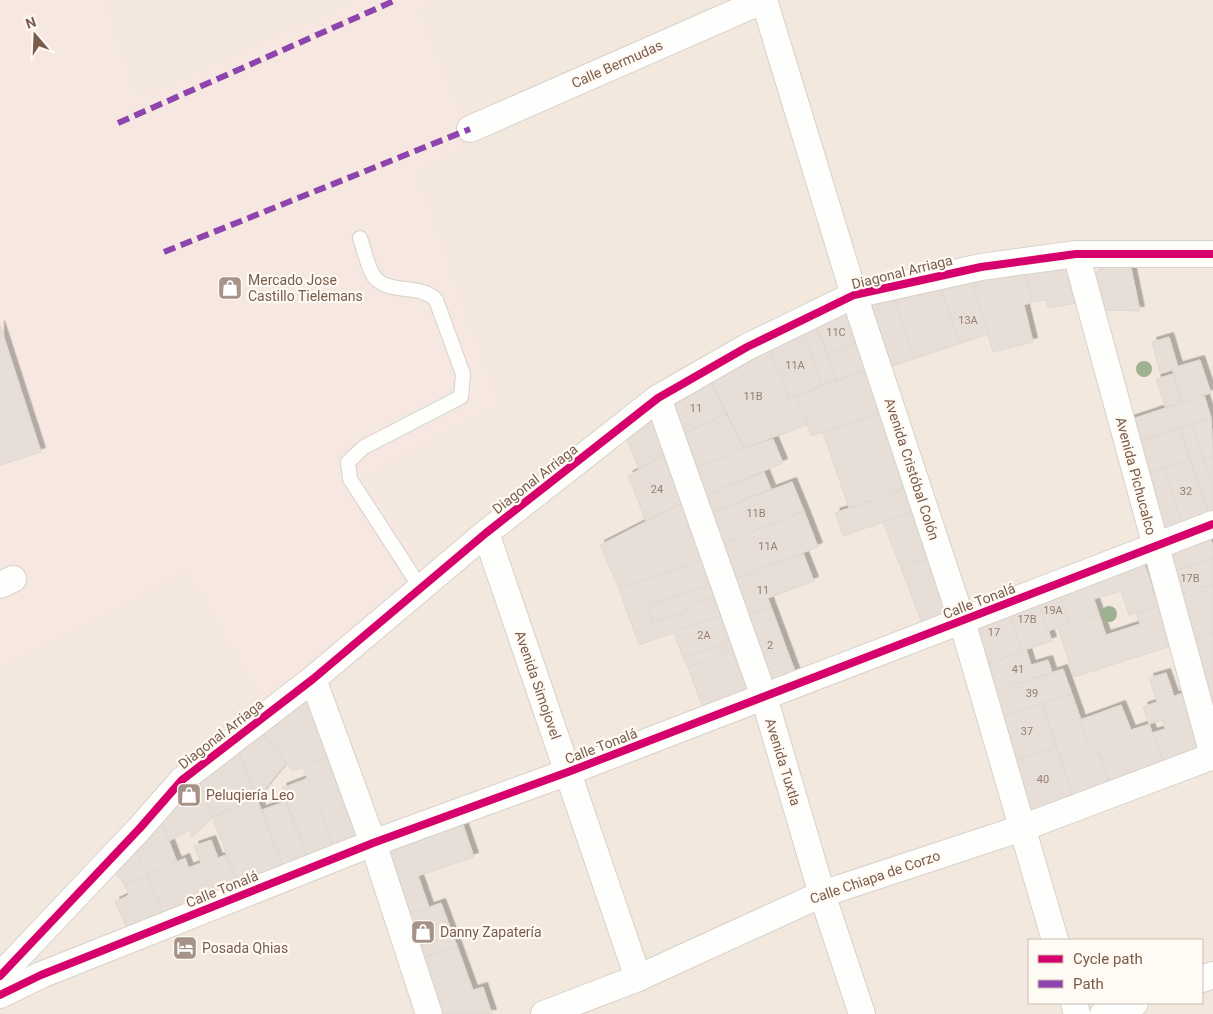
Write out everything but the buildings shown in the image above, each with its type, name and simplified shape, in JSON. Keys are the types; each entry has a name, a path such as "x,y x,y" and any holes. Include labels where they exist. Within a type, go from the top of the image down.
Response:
{"street":[{"name":"Calle Bermudas","path":"470,129 764,0"},
{"name":"Avenida Cristóbal Colón","path":"764,0 854,295 962,621 1055,939"},
{"name":"Diagonal Arriaga","path":"0,976 140,828 182,780 314,679 420,587 486,533 658,398 747,347 854,295 980,267 1076,254 1213,254"},
{"name":"Avenida Pichucalco","path":"1076,254 1213,756"},
{"name":"Avenida Tuxtla","path":"658,398 764,697 822,894 862,1014"},
{"name":"Calle Tonalá","path":"0,995 42,975 373,843 568,772 1213,524"},
{"name":"Avenida Simojovel","path":"486,533 638,978"},
{"path":"314,679 373,843 429,1014"},
{"name":"Calle Chiapa de Corzo","path":"544,1014 638,978 822,894 1022,828 1213,756"},
{"path":"1103,1014 1132,1004"}],"lane":[{"path":"360,238 374,277 384,285 429,292 436,300 464,374 461,397 364,447 348,462 350,479 420,587"}],"shaded area":[{"path":"0,0 1213,0 1213,1014 0,1014"},
{"name":"Mercado Jose Castillo Tielemans","path":"0,0 106,0 138,96 353,0 444,0 423,10 475,145 419,171 501,406 367,476 427,574 339,649 261,703 186,573 0,671"}],"marked path":[{"path":"118,123 396,0"},
{"path":"164,252 470,129"}],"cycle path":[{"path":"0,976 140,828 182,780 313,679 486,533 658,398 747,347 854,295 981,267 1076,254 1213,254"},
{"path":"0,995 41,975 373,843 568,772 1213,524"}],"place":[{"name":"Mercado Jose Castillo Tielemans","path":"230,288"},
{"name":"Peluqiería Leo","path":"189,795"},
{"name":"Danny Zapatería","path":"423,932"},
{"name":"Posada Qhias","path":"185,948"}]}
